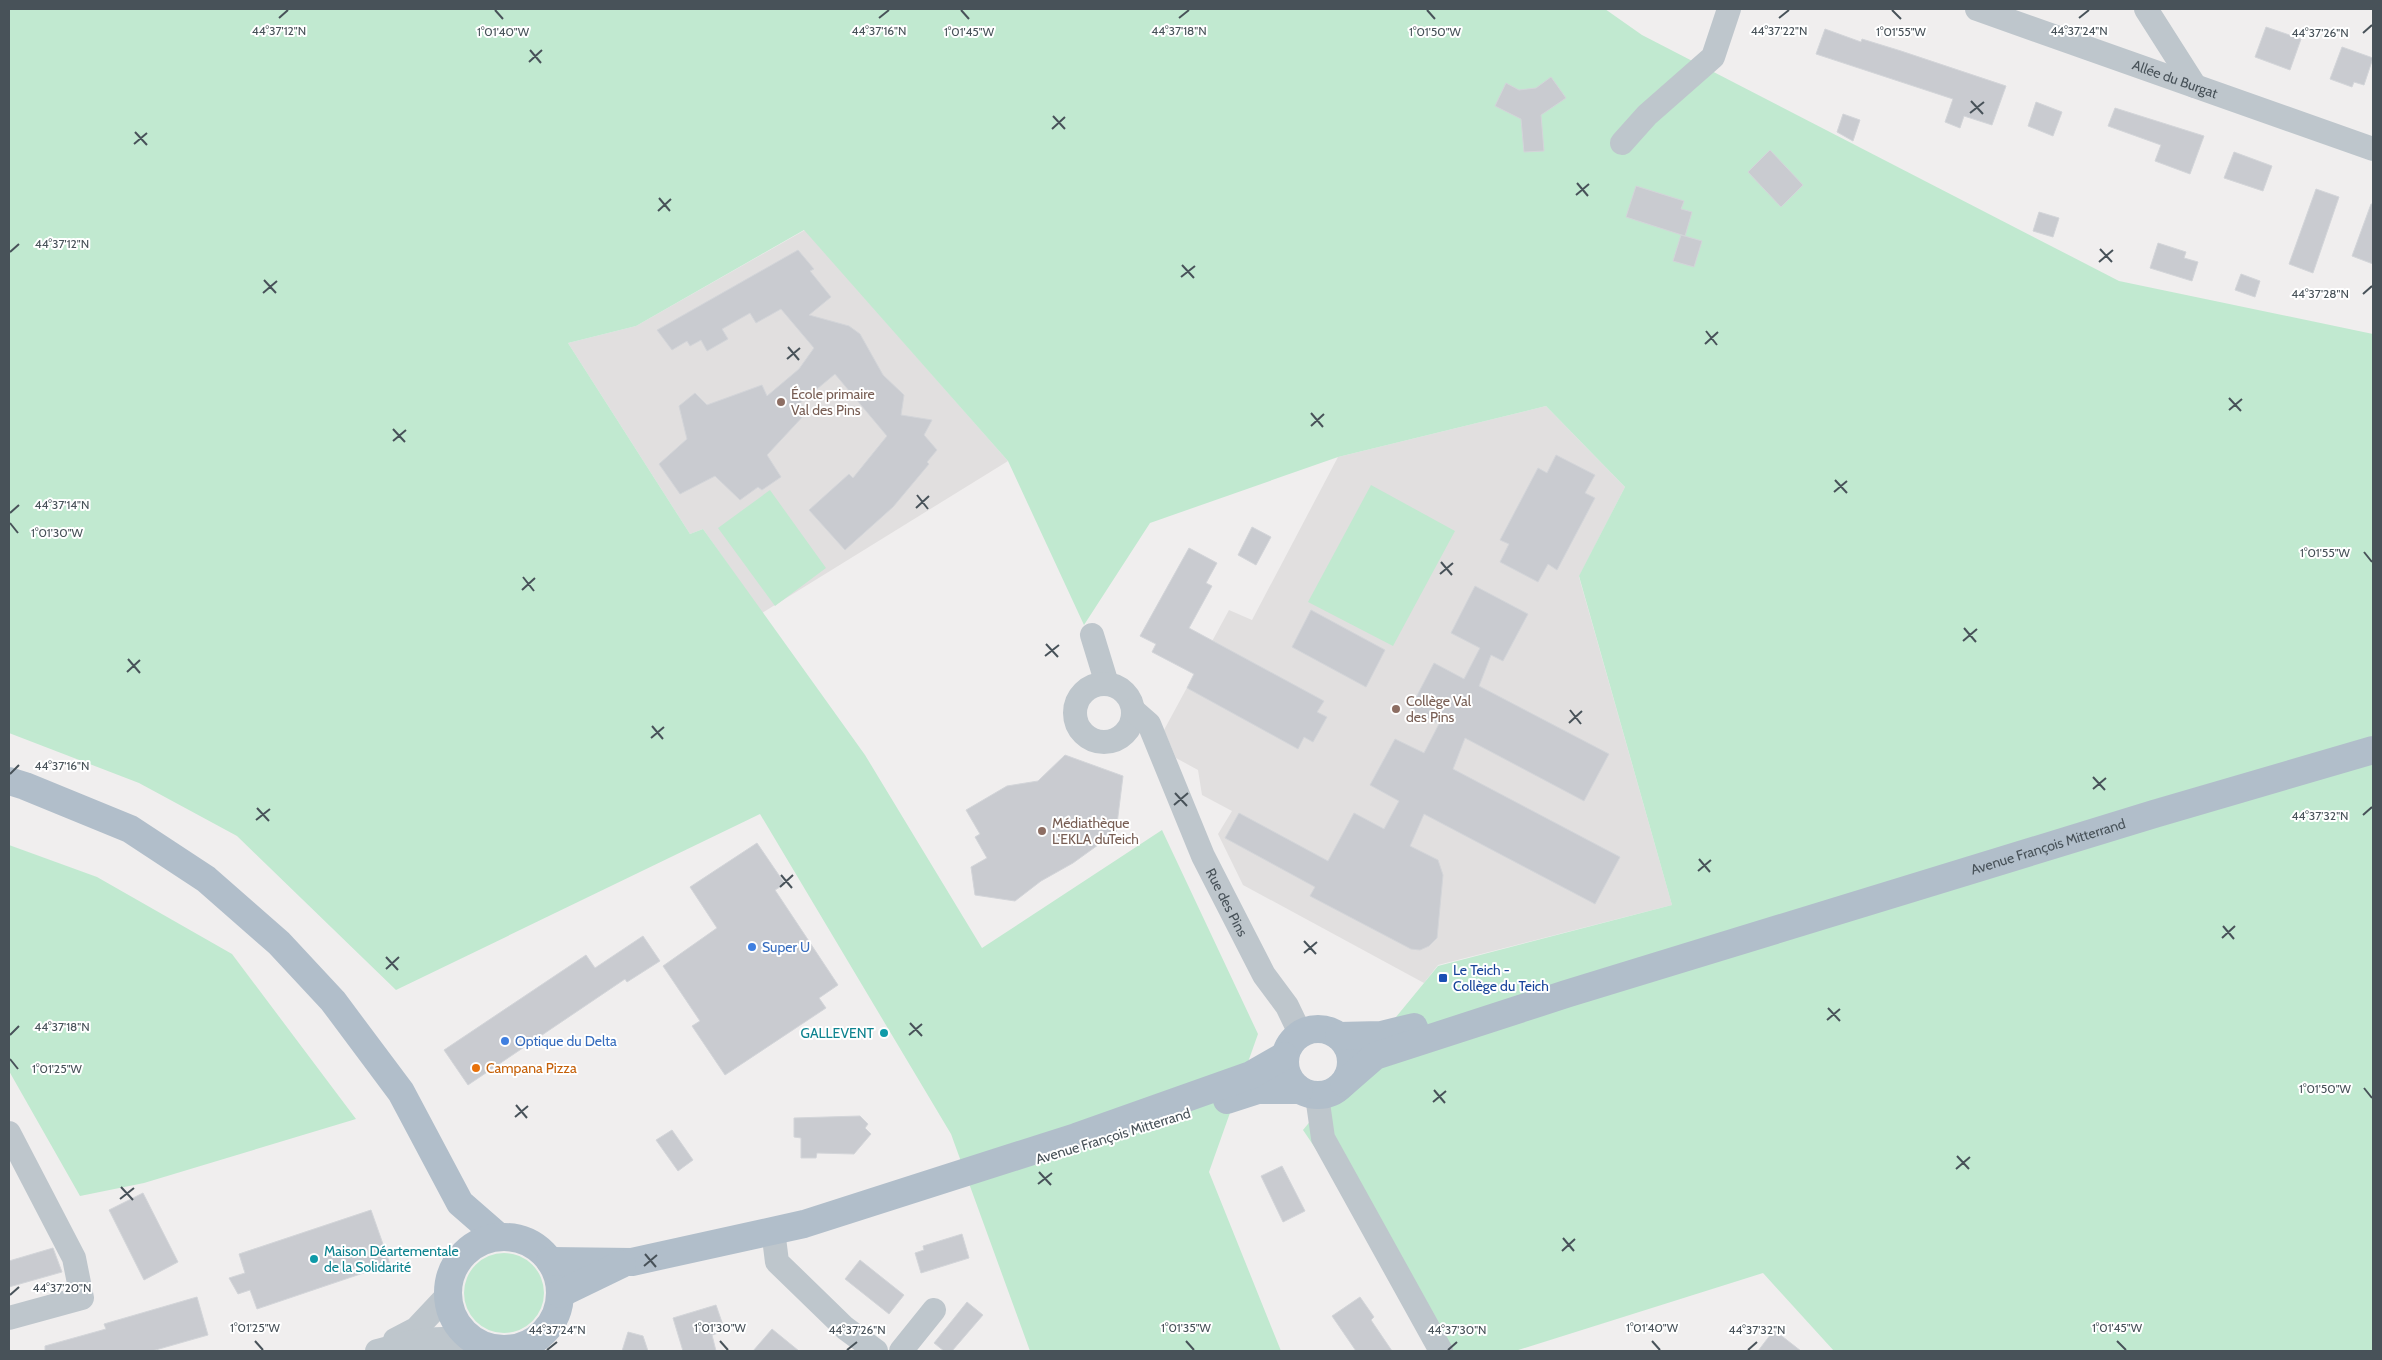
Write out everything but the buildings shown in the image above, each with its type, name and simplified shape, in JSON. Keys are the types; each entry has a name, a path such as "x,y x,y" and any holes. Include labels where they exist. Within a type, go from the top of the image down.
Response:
{"main road":[{"name":"Avenue François Mitterrand","path":"1344,1083 1375,1056 1724,945 2154,814 2373,750"},
{"path":"9,781 130,829 206,879 279,944 333,1001 400,1092 460,1203 499,1238"},
{"name":"Avenue François Mitterrand","path":"1339,1036 1381,1035 1564,984 1724,945"},
{"path":"1320,1029 1339,1036 1350,1054 1351,1064 1344,1083 1327,1094 1308,1093 1286,1075 1284,1056 1293,1039 1300,1033 1320,1029"},
{"name":"Avenue François Mitterrand","path":"560,1294 625,1263 804,1224 1076,1137 1251,1075 1284,1056"},
{"name":"Avenue François Mitterrand","path":"927,1185 1077,1149 1258,1090 1308,1093"},
{"path":"460,1203 463,1236 462,1256"},
{"path":"499,1238 514,1238 528,1242 540,1250 550,1261 558,1277 560,1294 548,1341 533,1341 519,1350 490,1348 477,1343 465,1334 456,1323 450,1309 448,1294 449,1280 454,1268 462,1256 485,1240 499,1238"},
{"name":"Avenue François Mitterrand","path":"550,1261 625,1263"}],"street":[{"path":"1622,143 1646,116 1713,57 1729,9"},
{"name":"Allée du Burgat","path":"1977,9 2373,149"},
{"path":"2146,9 2196,86"},
{"path":"1092,635 1107,684"},
{"path":"1107,684 1125,693 1131,701 1133,710 1129,728 1121,737 1105,742 1095,741 1087,736 1077,722 1077,703 1082,695 1088,689 1107,684"},
{"name":"Rue des Pins","path":"1133,710 1149,724 1164,765 1203,856 1264,975 1287,1006 1300,1033"},
{"name":"Rue des Pins","path":"1121,737 1140,745 1164,765"},
{"path":"1308,1093 1323,1138 1441,1351"},
{"path":"9,1133 74,1258 82,1298 9,1318"},
{"path":"773,1230 777,1262 845,1328 876,1351"},
{"path":"375,1351 416,1329 448,1294"},
{"path":"901,1351 934,1310"},
{"path":"375,1351 427,1338 453,1338 477,1343"}],"shaded area":[{"name":"École primaire Val des Pins","path":"805,230 1008,461 762,613 703,529 690,534 568,343 636,326"},
{"name":"Collège Val des Pins","path":"1546,406 1625,487 1579,577 1672,905 1438,965 1424,983 1243,885 1218,834 1232,811 1202,795 1198,770 1176,758 1164,730 1229,610 1252,620 1338,457"}],"green space":[{"path":"9,9 1605,9 1642,35 2119,281 2373,334 2373,1351 1834,1351 1763,1273 1515,1351 1453,1351 1303,1130 1438,966 1672,905 1579,576 1625,487 1546,406 1338,457 1150,523 1084,625 1008,461 804,230 636,326 568,343 690,534 703,529 865,755 982,948 1162,830 1258,1034 1209,1172 1281,1351 1030,1351 951,1134 760,814 396,990 237,836 139,783 9,733"},
{"path":"1371,485 1455,531 1393,646 1308,602"},
{"path":"770,490 826,568 775,606 718,528"},
{"path":"9,845 97,877 232,954 356,1119 144,1183 80,1196 9,1071"},
{"path":"504,1253 519,1256 532,1265 541,1278 544,1293 541,1308 532,1321 519,1330 504,1333 489,1330 476,1321 467,1308 464,1293 467,1278 476,1265 489,1256"}],"place":[{"name":"École primaire Val des Pins","path":"781,402"},
{"name":"Collège Val des Pins","path":"1396,709"},
{"name":"Médiathèque L'EKLA duTeich","path":"1042,831"},
{"name":"Super U","path":"752,947"},
{"name":"Le Teich - Collège du Teich","path":"1443,978"},
{"name":"GALLEVENT","path":"884,1033"},
{"name":"Optique du Delta","path":"505,1041"},
{"name":"Campana Pizza","path":"476,1068"},
{"name":"Maison Déartementale de la Solidarité","path":"314,1259"}]}
